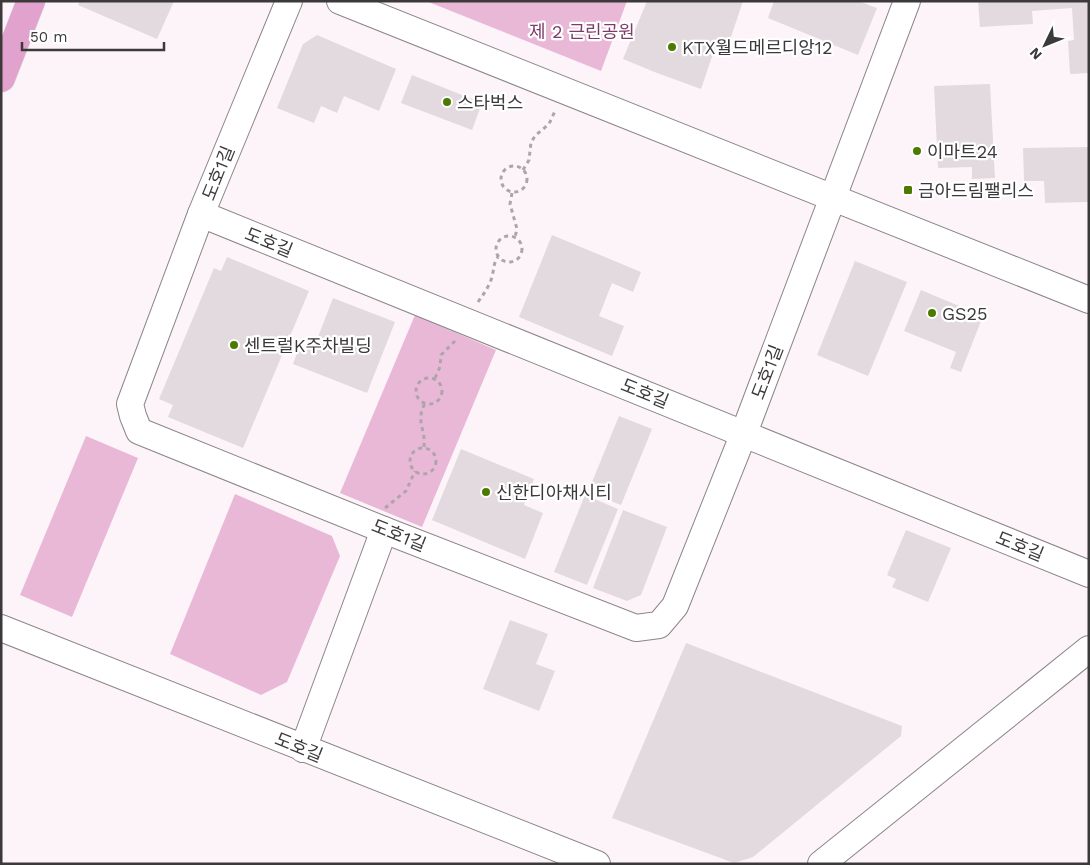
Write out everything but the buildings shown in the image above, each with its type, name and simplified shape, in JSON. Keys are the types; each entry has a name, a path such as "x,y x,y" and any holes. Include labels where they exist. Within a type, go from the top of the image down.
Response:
{"main road":[{"path":"1,78 31,1"}],"street":[{"name":"도호1길","path":"289,1 201,214 130,404 139,430 376,527 636,628 659,625 676,606 744,434 907,1"},
{"path":"340,1 1089,300"},
{"name":"도호길","path":"201,214 1089,574"},
{"path":"303,749 376,527"},
{"name":"도호길","path":"1,628 597,864"},
{"path":"821,864 1089,649"}],"path":[{"path":"523,170 529,160 531,142 549,124 566,91"},
{"path":"515,166 523,170 527,178 525,186 519,192 512,193 502,187 501,174 507,168 515,166"},
{"path":"512,193 510,204 517,229 515,237"},
{"path":"506,236 515,237 521,243 523,252 518,260 505,262 498,257 497,244 506,236"},
{"path":"430,377 441,384 442,393 441,398 434,403 425,403 418,398 416,390 422,379 430,377"},
{"path":"424,447 425,438 420,418 425,403"},
{"path":"424,447 435,454 436,459 435,468 428,474 418,473 410,464 410,456 416,449 424,447"},
{"path":"376,527 406,490 415,471"}],"green space":[{"name":"제 2 근린공원","path":"426,1 627,1 601,71"},
{"path":"415,315 496,350 422,527 340,493"},
{"path":"86,436 138,458 72,617 20,595"},
{"path":"235,494 332,536 340,556 287,682 261,695 170,654"}],"place":[{"name":"KTX월드메르디앙12","path":"672,47"},
{"name":"스타벅스","path":"447,102"},
{"name":"이마트24","path":"917,151"},
{"name":"금아드림팰리스","path":"908,190"},
{"name":"GS25","path":"932,313"},
{"name":"센트럴K주차빌딩","path":"234,345"},
{"name":"신한디아채시티","path":"486,492"}]}
